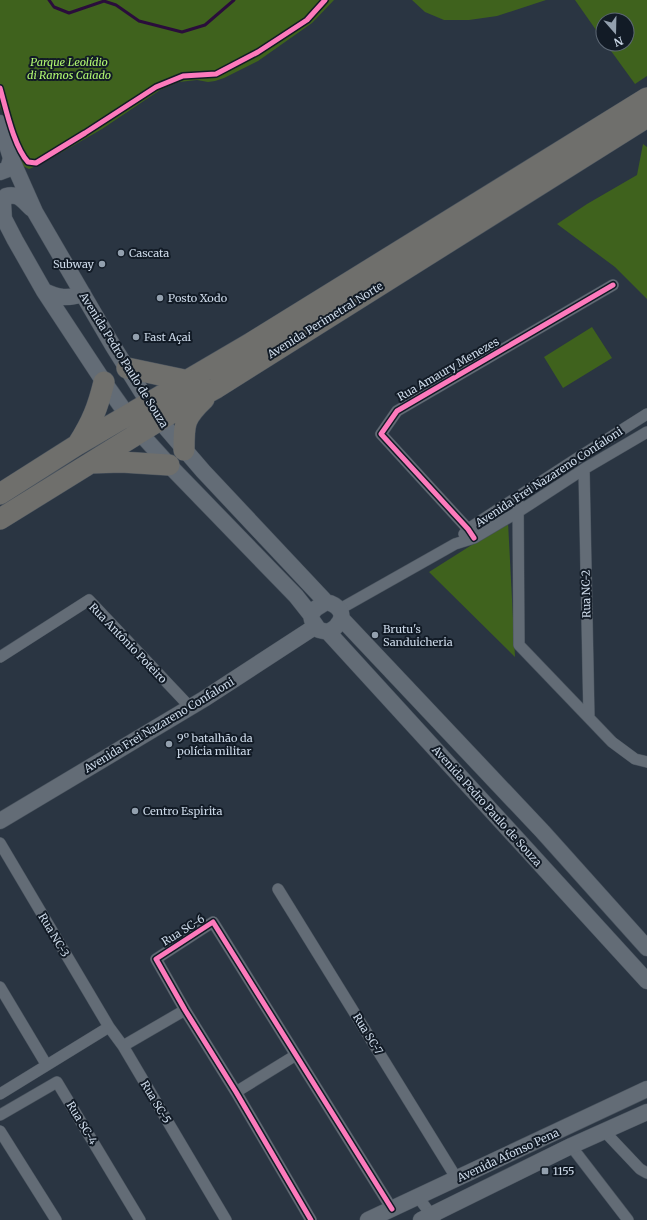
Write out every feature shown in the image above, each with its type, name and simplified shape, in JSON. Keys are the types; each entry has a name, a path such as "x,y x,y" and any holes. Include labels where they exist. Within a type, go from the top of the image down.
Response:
{"highway":[{"name":"Avenida Perimetral Norte","path":"155,412 189,381 647,98"},
{"name":"Avenida Perimetral Norte","path":"0,519 89,463 134,425 155,412 216,388 647,117"},
{"path":"127,368 189,381"},
{"path":"77,445 92,420 98,406 104,382"},
{"path":"184,450 184,427 187,419 192,410 216,388"},
{"name":"Avenida Perimetral Norte","path":"0,494 77,445 134,425"},
{"path":"89,463 121,462 169,466"}],"main road":[{"name":"Avenida Pedro Paulo de Souza","path":"0,123 11,158 35,212 127,368 155,412 184,450 498,783 647,948"},
{"path":"0,172 8,169 11,158"},
{"path":"2,216 3,203 6,196 13,195 19,197 35,212"},
{"name":"Avenida Pedro Paulo de Souza","path":"2,216 44,291 134,425 169,466 296,596 318,624 469,784 500,820 647,980"},
{"path":"44,291 63,298 83,294"},
{"path":"315,609 336,610 338,625 318,624 315,609"},
{"name":"Avenida Frei Nazareno Confaloni","path":"0,821 190,707 318,624"},
{"path":"469,784 476,786 489,797 494,797 499,794 498,783"},
{"path":"500,820 503,815 508,812 543,832"},
{"name":"Avenida Afonso Pena","path":"368,1220 647,1089"},
{"name":"Avenida Afonso Pena","path":"429,1218 571,1146 647,1112"}],"street":[{"name":"Rua Amaury Menezes","path":"471,534 381,434 397,411 613,285"},
{"name":"Avenida Frei Nazareno Confaloni","path":"336,610 471,534 518,498 578,456 647,414"},
{"name":"Avenida Frei Nazareno Confaloni","path":"471,534 518,512 584,469 647,432"},
{"name":"Rua NC-2","path":"584,469 589,718"},
{"path":"518,498 519,645 612,742 635,759 647,762"},
{"name":"Rua Antônio Poteiro","path":"0,657 89,600 190,707"},
{"name":"Rua NC-3","path":"0,843 109,1027 123,1046"},
{"name":"Rua SC-7","path":"278,889 457,1179"},
{"name":"Rua SC-6","path":"311,1220 156,959 213,922 392,1209"},
{"path":"0,987 46,1064"},
{"path":"123,1046 185,1010"},
{"path":"0,1094 46,1064 109,1027"},
{"name":"Rua SC-5","path":"123,1046 226,1220"},
{"path":"236,1092 296,1055"},
{"name":"Rua SC-4","path":"0,1115 57,1082 140,1220"},
{"path":"0,1131 56,1220"},
{"path":"605,1132 640,1169 647,1173"},
{"path":"571,1146 628,1220"},
{"path":"418,1197 429,1218"}],"green space":[{"name":"Parque Leolídio di Ramos Caiado","path":"0,0 334,0 312,23 258,61 215,81 208,82 197,80 179,82 160,90 102,129 43,163 29,169 23,166 0,106"},
{"path":"412,0 546,0 497,16 469,20 444,20 425,12"},
{"path":"575,0 647,0 647,76 635,84 612,52 635,52 635,12 595,12 595,29"},
{"path":"643,144 647,147 647,299 615,267 557,224 587,204 637,175"},
{"path":"592,327 612,358 563,388 544,357"},
{"path":"508,522 515,657 429,572"}],"waterway":[{"path":"49,0 54,7 69,13 104,1 116,5 139,21 182,32 205,25 234,0"}],"cycle path":[{"path":"0,88 11,127 19,147 28,162 36,163 156,87 183,76 216,74 258,52 307,20 325,0"},
{"path":"474,538 468,529 381,434 397,411 613,285"},
{"path":"311,1220 156,959 213,922 392,1209"}],"place":[{"name":"Cascata","path":"121,253"},
{"name":"Subway","path":"102,264"},
{"name":"Posto Xodo","path":"160,298"},
{"name":"Fast Açai","path":"136,337"},
{"name":"Brutu's Sanduicheria","path":"375,635"},
{"name":"9º batalhão da polícia militar","path":"169,744"},
{"name":"Centro Espirita","path":"135,811"},
{"name":"1155","path":"545,1171"}]}
